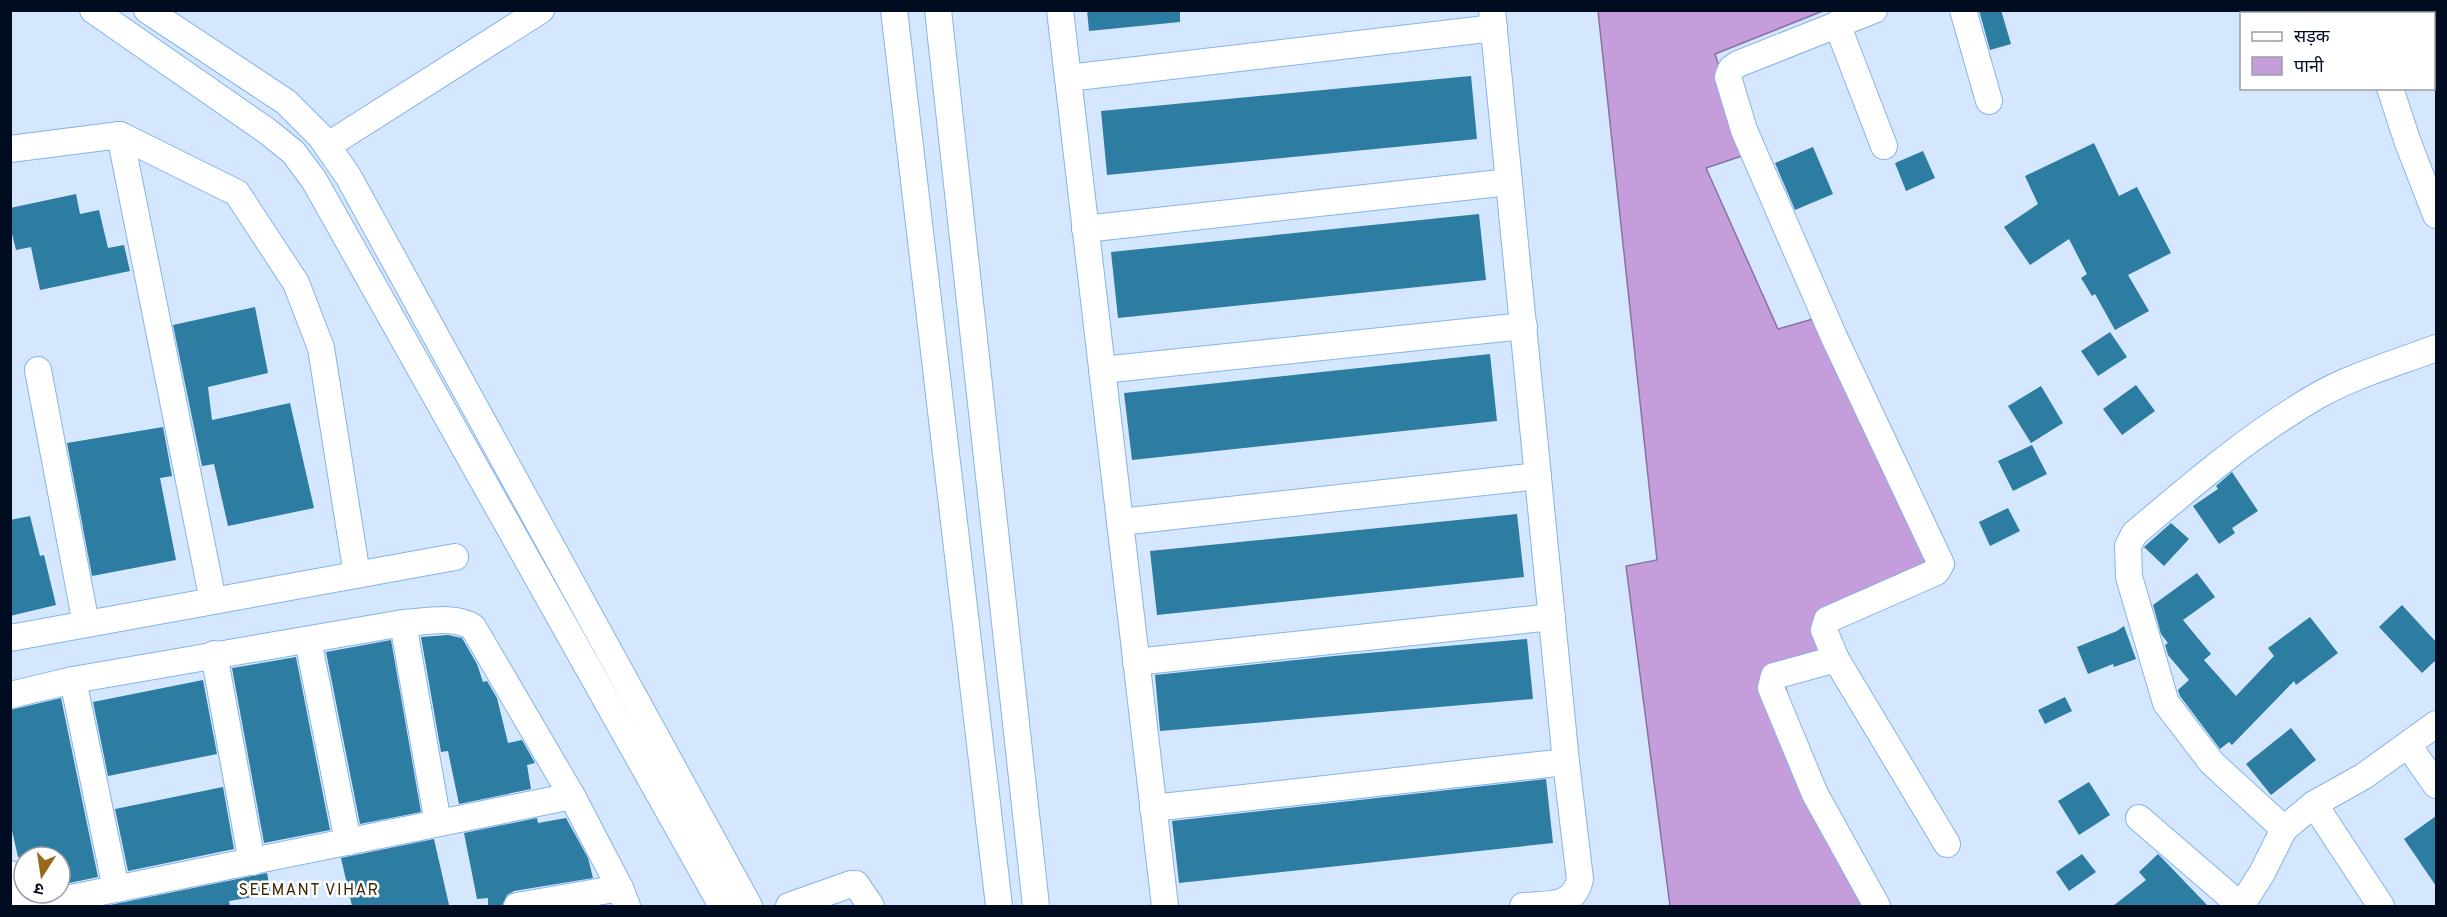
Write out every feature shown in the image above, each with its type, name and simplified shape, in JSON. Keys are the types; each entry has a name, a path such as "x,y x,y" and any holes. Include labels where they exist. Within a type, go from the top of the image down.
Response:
{"street":[{"path":"93,10 267,131 293,152 314,180 722,906"},
{"path":"147,10 286,102 321,137 354,187 749,906"},
{"path":"327,146 541,10"},
{"path":"894,10 999,906"},
{"path":"938,10 1036,906"},
{"path":"1060,10 1165,906"},
{"path":"1874,10 1738,64 1731,69 1728,77 1744,130 1834,337 1941,564 1936,572 1827,621 1824,630 1836,659 1947,844"},
{"path":"1963,10 1989,101"},
{"path":"1068,78 1493,19 1566,762 1580,879 1578,890 1569,900 1523,906"},
{"path":"1837,24 1884,146"},
{"path":"2391,90 2407,141 2436,215"},
{"path":"120,135 213,601"},
{"path":"10,149 120,135 237,193 296,283 321,348 357,574"},
{"path":"1085,228 1509,182"},
{"path":"1102,370 1524,326"},
{"path":"2283,829 2212,763 2166,703 2129,577 2128,546 2134,534 2238,449 2318,395 2359,376 2436,348"},
{"path":"38,370 86,624"},
{"path":"1120,522 1538,476"},
{"path":"10,638 455,557"},
{"path":"1136,662 1552,617"},
{"path":"10,695 73,680 214,654 403,623 461,621 473,627 572,796 623,897 517,906"},
{"path":"403,623 438,824"},
{"path":"308,640 348,842"},
{"path":"214,654 252,862"},
{"path":"1836,659 1774,676 1771,688 1815,794 1876,906"},
{"path":"73,680 116,889"},
{"path":"2139,819 2241,906 2262,873 2283,829 2314,804 2364,776 2436,724"},
{"path":"2408,745 2436,785"},
{"path":"1153,808 1566,762"},
{"path":"32,906 572,796"},
{"path":"2314,804 2381,906"},
{"path":"10,874 16,906"},
{"path":"789,906 851,884 856,884 860,888 871,906"}],"water":[{"path":"1598,11 1823,11 1715,54 1748,154 1706,168 1778,329 1820,317 1950,571 1815,630 1836,665 1784,681 1796,728 1886,906 1670,906 1626,566 1657,560"}],"building":[{"path":"1087,10 1180,10 1180,22 1089,31"},
{"path":"1979,10 2001,10 2011,44 1990,50"},
{"path":"1471,76 1477,139 1107,175 1101,111"},
{"path":"2094,143 2119,196 2137,187 2171,253 2128,275 2149,311 2115,330 2095,294 2092,296 2081,278 2087,274 2069,239 2030,265 2004,227 2038,204 2025,176"},
{"path":"1813,147 1833,194 1795,210 1775,163"},
{"path":"1923,151 1935,178 1906,191 1895,163"},
{"path":"76,194 80,214 99,210 108,248 124,245 130,271 40,290 31,247 16,250 10,226 10,208"},
{"path":"1479,214 1486,280 1118,318 1111,252"},
{"path":"255,307 268,373 208,387 212,420 290,403 314,508 228,526 214,464 202,466 173,325"},
{"path":"2110,332 2127,357 2098,376 2081,351"},
{"path":"1490,354 1497,421 1132,460 1124,393"},
{"path":"2136,385 2155,411 2122,435 2103,409"},
{"path":"2041,386 2063,423 2031,443 2008,406"},
{"path":"163,427 172,476 160,478 176,560 92,576 67,443"},
{"path":"2032,445 2047,474 2013,491 1998,461"},
{"path":"2232,472 2258,511 2232,528 2235,533 2219,544 2193,506 2218,489 2216,486"},
{"path":"2008,508 2020,531 1990,546 1979,522"},
{"path":"1517,514 1524,577 1157,615 1150,551"},
{"path":"30,516 40,556 44,555 56,605 10,616 10,520"},
{"path":"2171,523 2189,539 2164,566 2144,547"},
{"path":"2197,573 2215,597 2183,620 2211,654 2204,660 2236,696 2274,656 2268,648 2310,617 2338,653 2296,685 2294,681 2232,745 2229,742 2220,749 2180,696 2178,690 2189,680 2168,655 2165,645 2168,643 2161,634 2153,605"},
{"path":"2402,605 2436,642 2436,660 2422,673 2379,627"},
{"path":"2124,626 2136,659 2114,667 2113,664 2088,674 2077,647"},
{"path":"448,635 462,638 477,664 483,682 487,681 497,698 508,743 522,740 535,763 527,765 531,789 459,804 448,751 441,752 421,637"},
{"path":"1527,639 1533,699 1160,731 1155,675"},
{"path":"391,640 421,812 360,824 326,652"},
{"path":"296,657 330,830 264,843 232,668"},
{"path":"203,680 217,754 108,776 93,702"},
{"path":"2065,697 2072,711 2045,724 2038,710"},
{"path":"61,698 98,877 72,882 72,845 15,845 10,822 10,710"},
{"path":"2291,728 2316,760 2271,795 2246,764"},
{"path":"1546,779 1553,843 1179,883 1172,821"},
{"path":"2089,782 2110,815 2079,835 2058,801"},
{"path":"223,787 234,849 128,871 115,809"},
{"path":"2436,816 2436,886 2404,839"},
{"path":"537,818 538,823 566,818 588,858 593,878 514,891 507,895 502,906 488,906 488,898 477,899 464,833"},
{"path":"434,839 449,905 352,906 341,858"},
{"path":"2082,854 2096,872 2069,891 2056,872"},
{"path":"2158,854 2208,906 2113,906 2146,880 2139,872"},
{"path":"267,873 271,894 229,901 230,906 105,906"}],"district":[{"name":"SEEMANT VIHAR","path":"309,889"}]}
